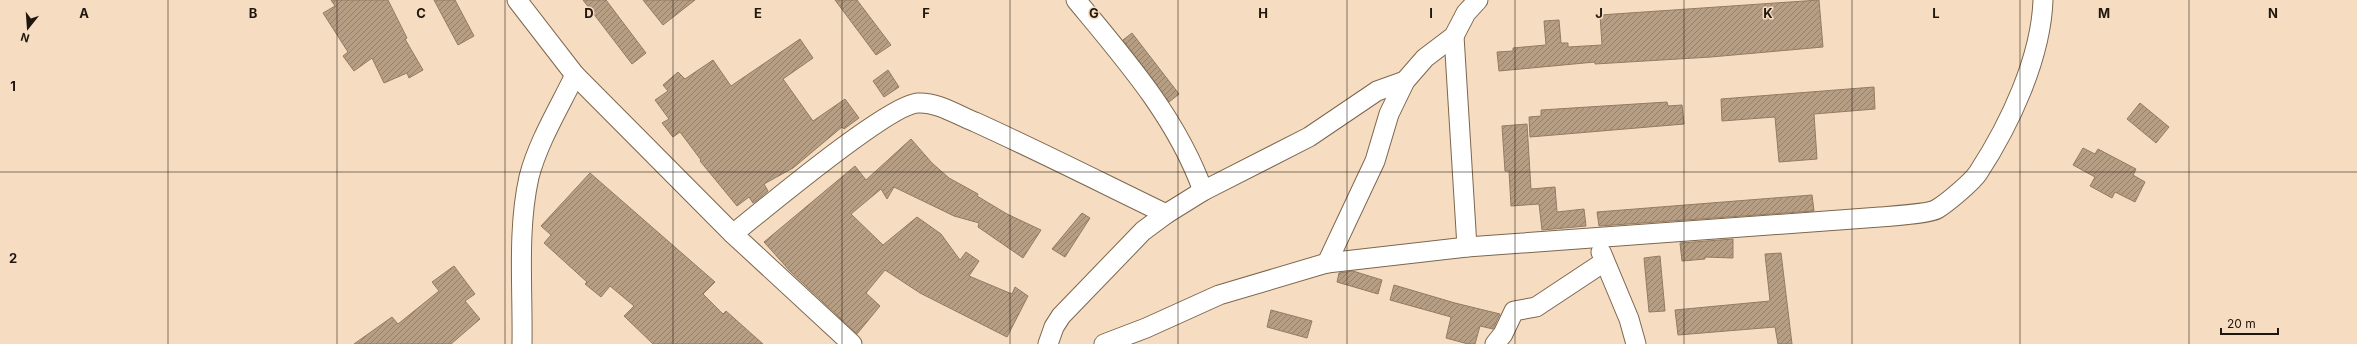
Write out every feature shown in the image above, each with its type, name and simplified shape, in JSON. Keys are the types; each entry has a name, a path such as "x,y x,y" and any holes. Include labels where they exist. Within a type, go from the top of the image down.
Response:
{"street":[{"path":"517,0 575,75 733,234 852,344"},
{"path":"1076,0 1146,87 1167,118 1185,147 1203,191"},
{"path":"1328,263 1375,161 1389,114 1405,81 1425,58 1454,36 1466,13 1478,0"},
{"path":"1104,344 1146,328 1219,295 1328,263 1467,247 1597,239 1880,217 1936,210 1977,174 2016,105 2032,59 2042,18 2043,0"},
{"path":"1454,36 1467,247"},
{"path":"522,344 522,215 530,176 539,149 575,75"},
{"path":"1048,344 1054,327 1061,316 1143,231 1166,214 1203,191 1309,137 1377,91 1405,81"},
{"path":"733,234 871,127 902,107 918,103 942,107 1022,142 1166,214"},
{"path":"1597,239 1604,262 1629,319 1636,344"},
{"path":"1495,344 1503,334 1514,311 1536,307 1604,262"}],"building":[{"path":"331,0 388,0 407,38 405,39 423,70 409,78 407,73 384,83 372,58 354,71 343,56 348,52 323,13 335,6"},
{"path":"434,0 455,0 474,36 458,45"},
{"path":"583,0 606,0 646,53 632,64"},
{"path":"643,0 695,0 663,25"},
{"path":"835,0 857,0 891,45 876,55"},
{"path":"1819,0 1823,47 1711,57 1595,64 1595,62 1499,71 1497,52 1513,51 1513,48 1546,45 1544,21 1559,20 1561,43 1568,43 1568,47 1602,45 1600,15"},
{"path":"1132,33 1179,94 1169,102 1123,40"},
{"path":"800,39 813,58 783,79 813,121 845,99 859,118 844,129 842,127 793,168 764,184 768,191 756,201 753,203 749,197 737,206 700,161 701,160 680,132 673,137 662,123 669,119 655,100 668,91 663,85 678,72 685,79 713,60 731,86"},
{"path":"888,70 899,87 884,97 873,81"},
{"path":"1874,87 1875,109 1814,114 1817,159 1779,162 1775,117 1722,121 1721,99"},
{"path":"1667,102 1668,106 1682,105 1684,124 1530,137 1529,117 1541,116 1541,110"},
{"path":"2140,103 2169,127 2156,143 2127,119"},
{"path":"1527,124 1531,189 1555,187 1557,212 1584,209 1586,226 1542,230 1539,204 1511,206 1509,171 1505,171 1502,126"},
{"path":"911,139 932,163 949,178 978,194 977,196 1007,214 1041,230 1023,258 978,227 979,223 954,216 894,187 887,199 881,189 851,214 883,245 917,217 941,234 960,260 966,252 979,261 969,276 1012,294 1015,287 1028,296 1007,337 920,293 885,270 866,293 880,306 857,334 789,270 764,242 855,166 866,180"},
{"path":"2083,148 2095,154 2098,149 2136,169 2133,175 2145,182 2135,202 2115,192 2112,198 2090,186 2095,177 2073,165"},
{"path":"590,173 715,282 703,294 723,314 726,311 763,344 653,344 624,316 634,306 610,286 601,297 585,284 587,282 544,243 551,235 541,226"},
{"path":"1812,195 1814,211 1599,226 1597,212"},
{"path":"1082,213 1090,218 1065,257 1052,249"},
{"path":"1733,239 1733,258 1705,257 1705,259 1682,261 1680,243"},
{"path":"1781,253 1792,344 1778,344 1775,327 1678,335 1675,310 1770,301 1765,254"},
{"path":"1660,256 1665,311 1649,312 1644,258"},
{"path":"454,266 475,294 465,301 480,319 451,344 354,344 392,317 398,324 439,291 432,282"},
{"path":"1353,271 1382,280 1378,294 1337,282 1339,273"},
{"path":"1394,285 1455,303 1500,314 1493,329 1480,326 1475,344 1468,344 1446,338 1451,317 1390,300"},
{"path":"1271,310 1312,321 1307,338 1267,327"}]}
